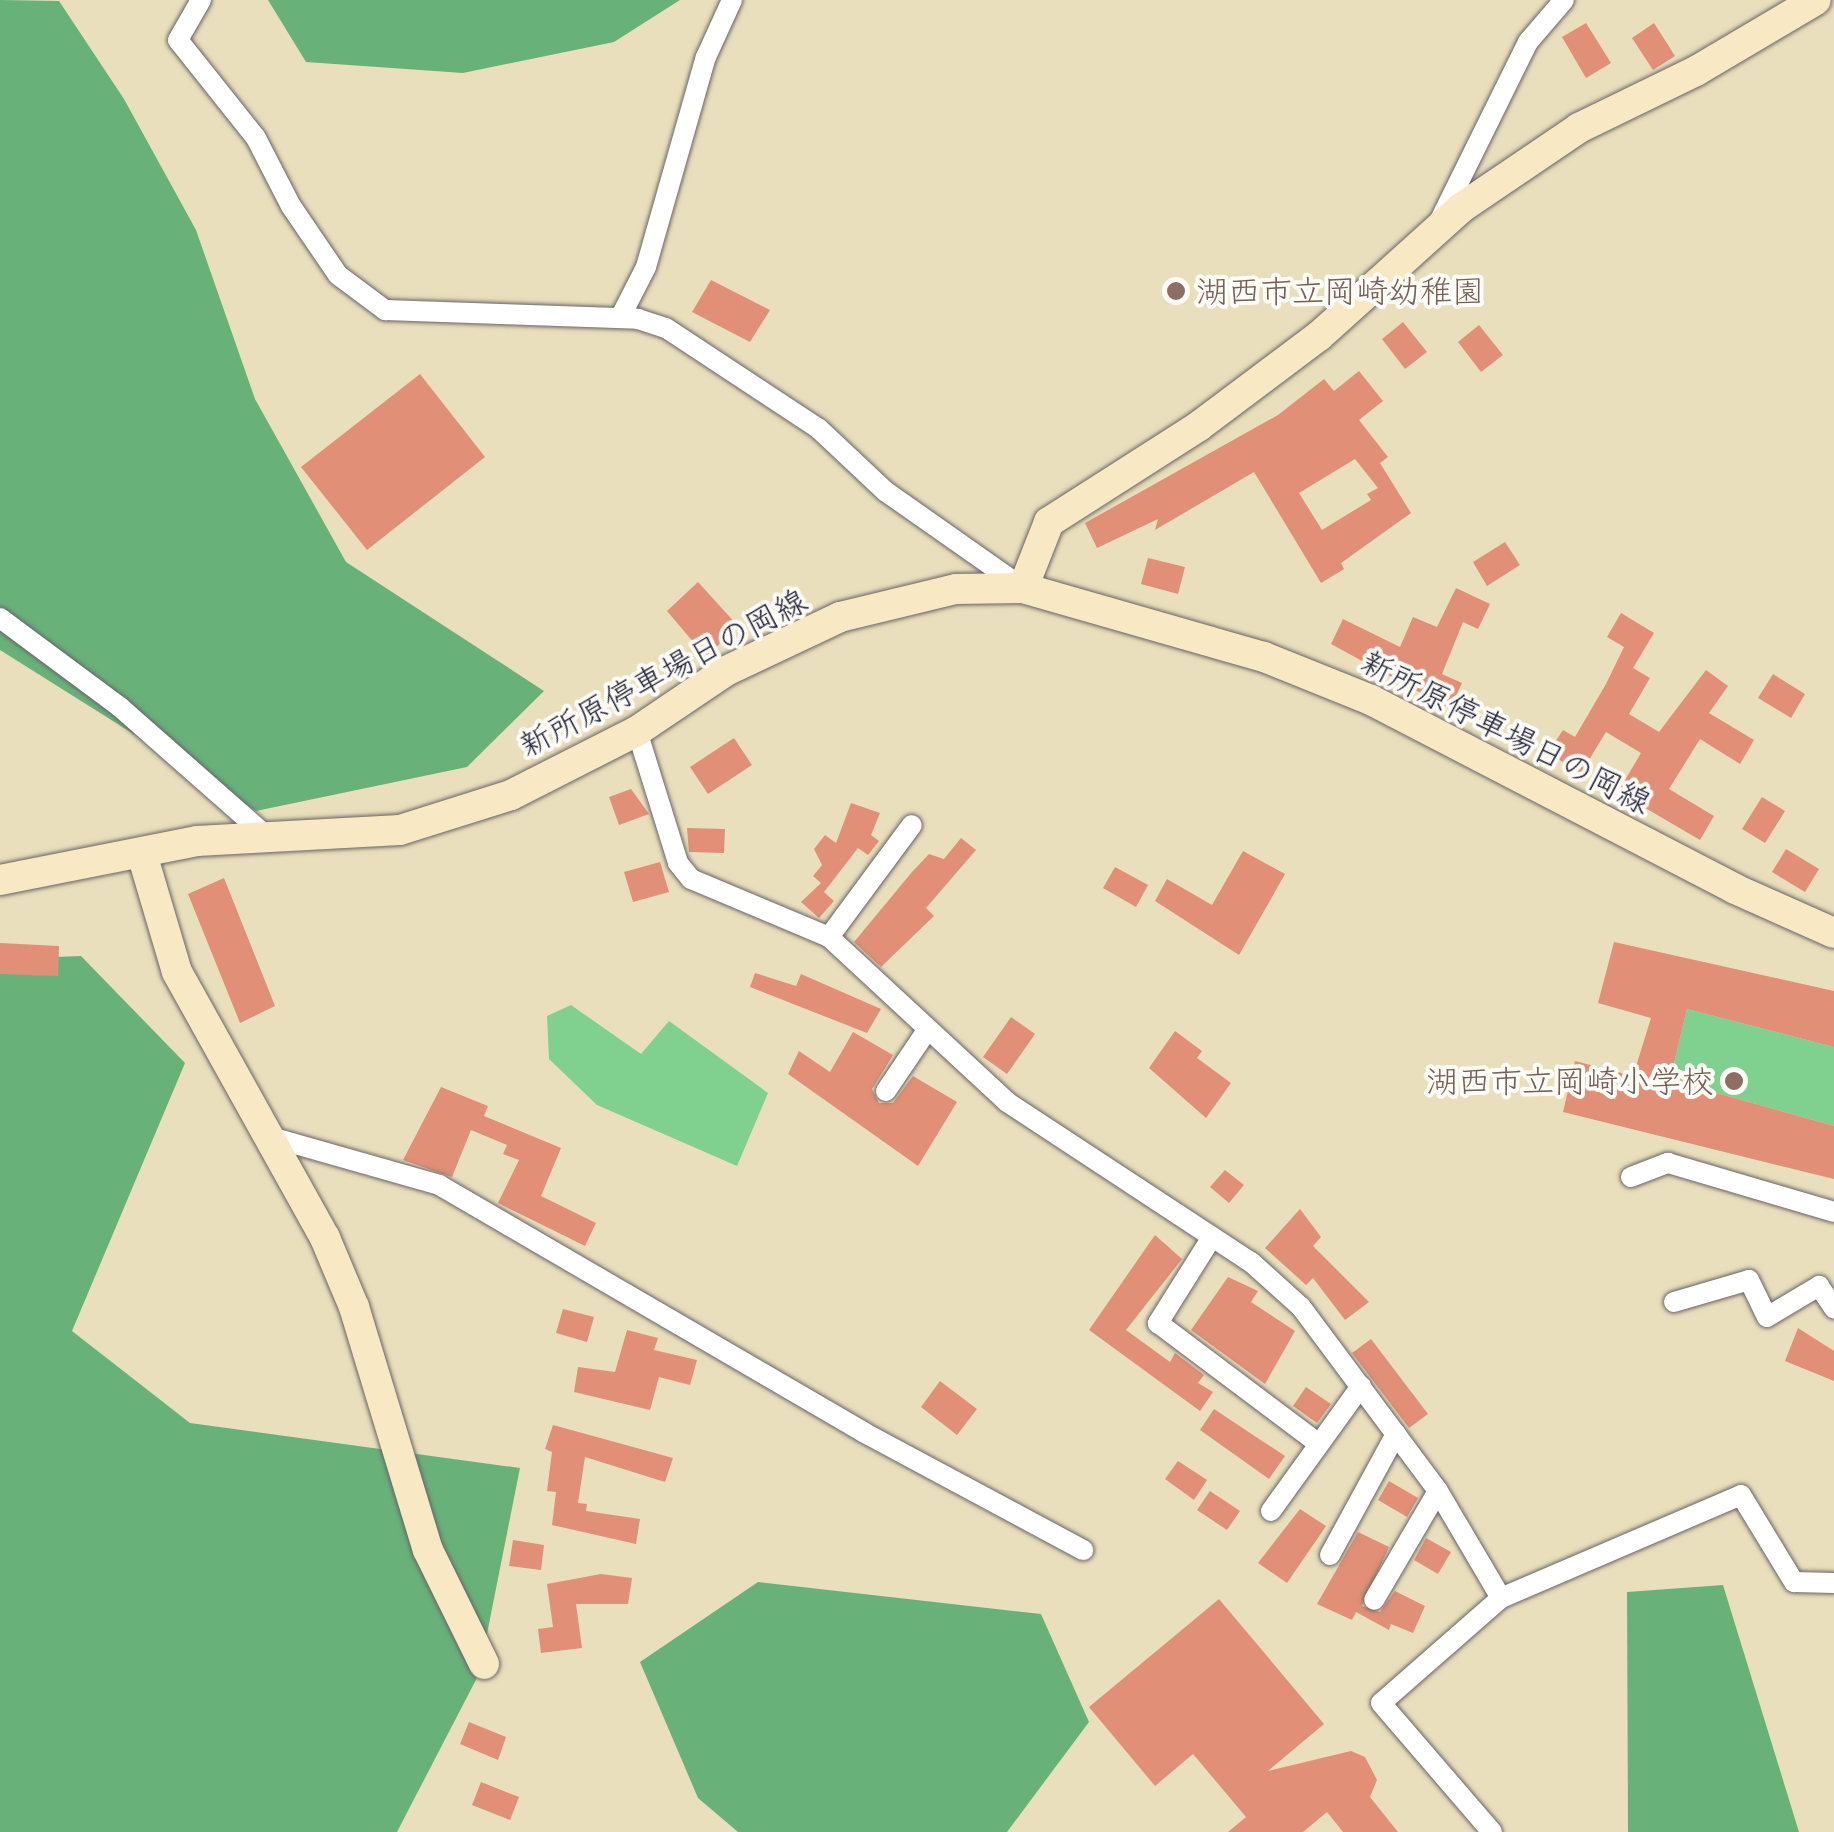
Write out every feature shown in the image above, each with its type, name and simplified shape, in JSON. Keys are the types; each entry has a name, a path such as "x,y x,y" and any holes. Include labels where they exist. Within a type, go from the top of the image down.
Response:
{"main road":[{"path":"1023,588 1049,522 1199,426 1319,336 1431,240 1461,208 1580,128 1696,71 1816,0"},
{"name":"新所原停車場日の岡線","path":"0,880 265,834 400,830 511,794 637,730 726,670 840,617 956,589 1023,588 1264,657 1371,700 1735,889 1834,932"},
{"path":"142,854 177,972 271,1138 354,1307 428,1550 484,1664"}],"street":[{"path":"201,0 178,40 256,138 291,206 338,275 384,310 620,318 666,328 752,381 819,429 884,491 1023,588"},
{"path":"620,318 646,267 706,57 732,0"},
{"path":"1431,240 1528,42 1564,0"},
{"path":"0,618 120,707 265,834"},
{"path":"637,730 678,864 691,879 828,937 926,1032 1007,1102 1212,1237 1292,1297 1438,1491 1501,1598"},
{"path":"828,937 912,826"},
{"path":"886,1091 926,1032"},
{"path":"271,1138 439,1184 863,1432 1083,1550"},
{"path":"1632,1177 1668,1164 1834,1212"},
{"path":"1212,1237 1158,1322 1320,1444"},
{"path":"1674,1302 1749,1280 1768,1317 1827,1283 1834,1308"},
{"path":"1271,1511 1361,1386"},
{"path":"1330,1554 1396,1434"},
{"path":"1374,1600 1438,1491"},
{"path":"1492,1832 1382,1703 1501,1598 1741,1495 1794,1582 1834,1583"}],"green space":[{"path":"0,0 59,1 124,99 196,230 255,399 346,562 544,691 467,767 256,811 0,650"},
{"path":"268,0 680,0 614,42 463,73 306,62"},
{"path":"81,956 185,1063 72,1331 190,1423 520,1468 479,1674 397,1832 0,1832 0,959"},
{"path":"571,1005 641,1054 669,1021 768,1093 737,1166 597,1105 549,1059 547,1016"},
{"path":"1687,1009 1834,1047 1834,1126 1670,1080"},
{"path":"758,1582 1041,1614 1089,1722 1007,1832 738,1832 698,1798 640,1662"},
{"path":"1723,1585 1799,1832 1628,1832 1627,1592"}],"building":[{"path":"1586,23 1611,63 1586,78 1562,37"},
{"path":"1654,23 1675,56 1653,70 1632,38"},
{"path":"711,280 770,310 750,342 692,312"},
{"path":"1403,322 1427,352 1405,369 1382,339"},
{"path":"1479,325 1503,355 1481,372 1458,342"},
{"path":"1359,371 1383,401 1359,420 1388,457 1380,463 1411,513 1341,563 1344,569 1321,583 1254,472 1155,530 1158,519 1097,548 1085,523 1278,415 1324,379 1334,391","holes":["1355,459 1378,488 1367,494 1371,500 1322,530 1299,493"]},
{"path":"420,374 485,457 367,550 301,467"},
{"path":"1505,542 1520,565 1487,586 1473,562"},
{"path":"1148,558 1185,567 1178,594 1141,584"},
{"path":"698,582 738,626 706,657 667,611"},
{"path":"1456,588 1490,604 1478,629 1463,622 1442,674 1462,683 1450,709 1331,644 1343,619 1400,647 1413,617 1437,627"},
{"path":"1621,613 1654,633 1633,668 1650,678 1629,714 1659,732 1706,670 1728,686 1709,713 1754,740 1740,764 1700,739 1669,789 1714,816 1700,840 1618,792 1641,753 1606,732 1581,773 1548,753 1563,730 1575,737 1606,684 1624,647 1607,637"},
{"path":"1773,674 1805,694 1791,718 1758,698"},
{"path":"734,738 752,765 708,794 690,767"},
{"path":"631,789 649,814 619,825 609,797"},
{"path":"1762,797 1785,811 1765,843 1742,829"},
{"path":"851,803 880,813 871,835 879,841 868,855 858,848 824,892 834,901 819,918 801,902 821,883 813,876 822,865 814,849 825,835 836,843"},
{"path":"687,828 725,829 724,853 689,852"},
{"path":"961,838 976,850 926,908 934,916 881,967 854,942 929,854 944,859"},
{"path":"1786,849 1819,869 1805,892 1772,872"},
{"path":"1243,851 1285,874 1239,955 1155,901 1167,879 1212,905"},
{"path":"660,862 669,892 633,902 624,872"},
{"path":"1115,867 1148,885 1136,907 1103,888"},
{"path":"224,878 275,1006 240,1023 188,894"},
{"path":"1614,942 1834,991 1834,1047 1687,1009 1670,1080 1834,1126 1834,1179 1563,1112 1575,1061 1633,1076 1651,1018 1598,1003"},
{"path":"0,943 59,946 58,976 0,974"},
{"path":"755,973 796,986 801,974 881,1009 867,1033 750,987"},
{"path":"1011,1017 1035,1034 1007,1074 983,1057"},
{"path":"1175,1031 1202,1051 1197,1058 1231,1083 1206,1118 1149,1068"},
{"path":"853,1032 893,1055 872,1089 879,1103 893,1103 913,1076 957,1102 918,1166 788,1074 799,1051 830,1072"},
{"path":"441,1087 488,1106 484,1116 561,1148 541,1196 596,1223 585,1246 498,1203 519,1160 503,1154 507,1145 471,1130 452,1177 403,1160"},
{"path":"1225,1170 1244,1185 1229,1203 1210,1187"},
{"path":"1300,1209 1321,1237 1313,1246 1369,1302 1345,1320 1313,1278 1306,1285 1265,1248"},
{"path":"1155,1235 1182,1259 1126,1330 1170,1362 1175,1353 1204,1375 1198,1383 1213,1392 1200,1411 1089,1330"},
{"path":"1228,1277 1258,1291 1251,1302 1295,1331 1265,1384 1191,1330"},
{"path":"563,1309 594,1317 587,1342 556,1333"},
{"path":"1798,1328 1834,1351 1834,1381 1785,1361"},
{"path":"627,1330 658,1338 654,1350 697,1360 690,1385 659,1377 650,1410 574,1392 578,1367 615,1372"},
{"path":"1371,1339 1428,1414 1409,1428 1352,1353"},
{"path":"940,1381 977,1409 957,1435 921,1407"},
{"path":"1306,1387 1331,1404 1317,1423 1293,1406"},
{"path":"1214,1409 1285,1456 1269,1479 1200,1430"},
{"path":"553,1425 673,1458 665,1482 585,1457 578,1503 587,1504 586,1511 640,1519 636,1544 552,1525 556,1492 547,1491 552,1452 545,1449"},
{"path":"1178,1461 1207,1480 1194,1500 1165,1479"},
{"path":"1389,1481 1418,1498 1407,1517 1378,1500"},
{"path":"1210,1491 1240,1511 1227,1530 1197,1510"},
{"path":"1300,1509 1326,1526 1287,1583 1258,1563"},
{"path":"1358,1532 1389,1547 1362,1606 1380,1612 1395,1591 1425,1606 1413,1633 1391,1624 1389,1630 1356,1612 1352,1620 1317,1604"},
{"path":"1426,1538 1451,1552 1438,1574 1414,1560"},
{"path":"513,1540 544,1545 541,1570 509,1566"},
{"path":"601,1574 632,1578 628,1604 576,1604 582,1648 541,1653 538,1629 553,1627 547,1584"},
{"path":"1219,1599 1324,1724 1268,1771 1351,1751 1365,1757 1377,1780 1370,1797 1398,1832 1343,1832 1327,1812 1303,1832 1228,1832 1246,1817 1193,1754 1155,1786 1089,1707"},
{"path":"469,1722 506,1737 498,1760 460,1744"},
{"path":"481,1782 519,1797 510,1820 472,1805"}],"place":[{"name":"湖西市立岡崎幼稚園","path":"1176,291"},
{"name":"湖西市立岡崎小学校","path":"1734,1081"}]}
